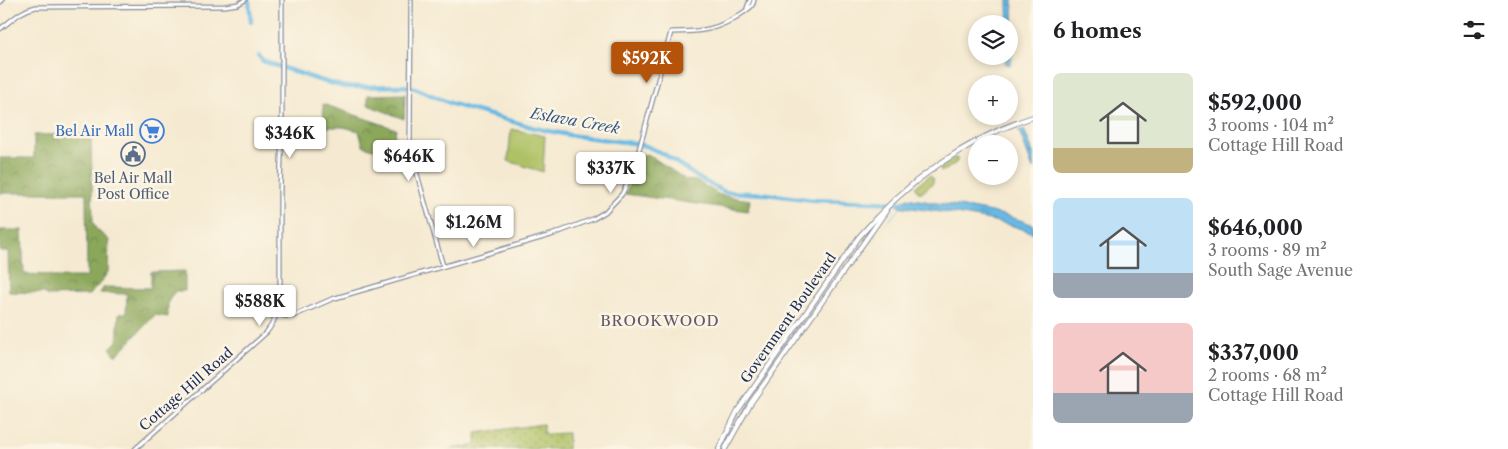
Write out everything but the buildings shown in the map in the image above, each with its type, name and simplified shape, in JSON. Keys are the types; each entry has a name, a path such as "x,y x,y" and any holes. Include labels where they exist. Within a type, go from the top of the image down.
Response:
{"main road":[{"name":"Government Boulevard","path":"719,449 738,410 859,237 878,215 924,175 962,148 1020,121 1033,117"},
{"name":"Government Boulevard","path":"725,449 755,398 887,209"}],"street":[{"path":"0,29 25,10 43,6 225,6 238,4 245,0"},
{"name":"Cottage Hill Road","path":"135,449 262,338 273,323 277,313 279,304 282,0"},
{"path":"411,0 410,149 443,266"},
{"path":"678,32 707,30 731,21 752,6 752,0"},
{"name":"Cottage Hill Road","path":"273,323 282,317 290,316 332,299 571,228 599,216 612,206 622,194 633,172 672,32 678,32"},
{"name":"Cottage Hill Road","path":"670,40 678,32"},
{"path":"279,304 283,312 290,316"},
{"path":"277,313 290,316"}],"green space":[{"path":"405,94 404,119 368,105 368,95"},
{"path":"323,104 396,129 391,154 363,146 359,131 343,127 324,127"},
{"path":"511,129 545,136 543,172 508,161"},
{"path":"91,134 93,222 96,229 109,240 108,272 89,295 47,296 45,293 9,292 8,251 0,251 0,230 22,230 24,274 51,275 52,277 87,277 86,193 0,193 0,158 34,158 34,135"},
{"path":"648,154 686,180 696,181 720,195 750,200 748,211 625,194 642,155"},
{"path":"954,158 957,158 957,162 946,170 941,171 940,168"},
{"path":"929,176 933,179 933,183 923,192 918,192 916,186"},
{"path":"185,271 185,291 175,291 168,302 168,317 155,315 116,356 110,348 117,341 119,314 126,313 127,294 100,293 104,287 151,288 151,272"},
{"path":"543,424 544,434 568,433 568,449 450,449 476,445 476,433"}],"water":[{"path":"1008,0 1013,0 1013,15 1008,15"},
{"path":"1024,129 1033,153 1033,169 1018,131"},
{"path":"907,198 971,208 1018,219 1033,225 1033,233 984,219 898,206"}],"waterway":[{"name":"Eslava Creek","path":"249,1 251,22"},
{"name":"Eslava Creek","path":"259,56 263,61 345,87 402,86 415,88 452,104 535,128 646,146 664,154 700,179 725,192 767,194 813,200 907,203"},
{"path":"883,226 902,207"},
{"path":"860,254 876,234"}],"place":[{"name":"Bel Air Mall","path":"152,131"},
{"name":"Bel Air Mall Post Office","path":"133,154"}],"district":[{"name":"BROOKWOOD","path":"660,321"}]}
